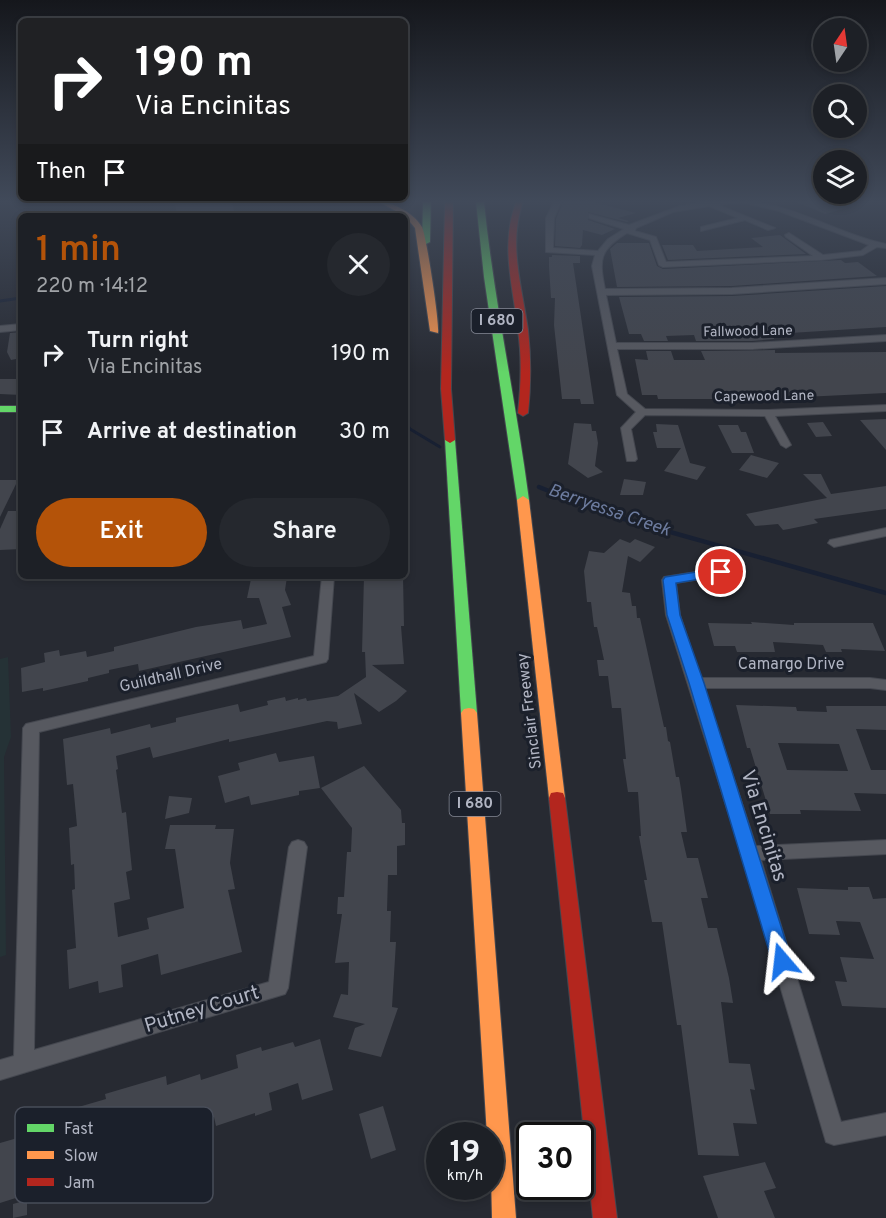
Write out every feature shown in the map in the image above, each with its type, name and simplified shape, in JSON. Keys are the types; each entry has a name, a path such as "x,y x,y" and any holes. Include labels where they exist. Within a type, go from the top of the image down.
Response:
{"main road":[{"path":"424,259 446,389"},
{"path":"425,259 425,263"},
{"name":"I 680","path":"448,259 446,389 504,1218"},
{"name":"Sinclair Freeway","path":"486,259 516,439 605,1218"},
{"path":"513,259 525,354 524,411 516,439"},
{"path":"0,409 18,409"}],"street":[{"path":"596,259 621,396 642,412 626,428 631,459"},
{"path":"661,259 663,265 802,259"},
{"path":"601,292 732,291 886,281"},
{"path":"0,329 18,327"},
{"name":"Fallwood Lane","path":"611,346 752,346 886,338"},
{"name":"Capewood Lane","path":"642,412 768,413 886,408"},
{"path":"768,413 786,446"},
{"path":"834,543 886,532"},
{"name":"Via Encinitas","path":"721,572 669,580 674,615 750,852 834,1134 886,1124"},
{"name":"Guildhall Drive","path":"24,1063 31,728 321,659 328,579"},
{"name":"Camargo Drive","path":"697,683 870,683 886,685"},
{"name":"Putney Court","path":"24,1063 278,988 298,847"},
{"path":"750,852 886,847"},
{"path":"0,1070 24,1063"}],"shaded area":[{"path":"8,657 11,737 4,757 6,955 0,957 0,659"}],"building":[{"path":"549,259 580,259 580,263 573,263 594,404 581,404 580,399 562,399 554,325 555,298 551,298"},
{"path":"612,259 655,259 657,266 663,269 841,260 845,263 858,262 877,276 732,286 617,287"},
{"path":"886,286 886,327 774,334 774,339 752,341 696,341 694,335 666,336 668,341 644,341 641,334 629,334 619,297 732,296"},
{"path":"18,332 18,359 11,360 7,352 10,333"},
{"path":"775,350 775,353 886,352 886,393 761,399 658,399 657,395 642,395 635,359 648,360 646,351 671,351 674,360 705,360 701,351"},
{"path":"0,379 18,379 18,395 0,394"},
{"path":"886,419 886,450 860,420"},
{"path":"823,422 832,436 816,437 807,423"},
{"path":"574,423 591,424 592,431 596,431 598,443 595,466 603,472 588,478 568,464"},
{"path":"656,424 678,425 690,463 706,467 697,480 664,471 681,448 657,448 653,432 657,432"},
{"path":"718,425 738,425 741,432 746,432 754,453 732,453"},
{"path":"751,455 779,463 767,478 739,470"},
{"path":"803,474 821,474 831,494 886,486 886,509 814,519 818,523 783,530 778,524 755,526 746,514 827,498"},
{"path":"624,479 646,482 643,495 620,495"},
{"path":"0,480 18,480 0,517"},
{"path":"8,511 18,511 18,549 0,550 0,529"},
{"path":"620,539 630,543 635,539 655,547 640,562 628,556 622,592 630,593 632,606 636,606 637,618 640,618 664,727 666,727 670,742 676,777 679,777 687,832 681,832 687,858 698,858 708,898 701,898 708,928 717,928 729,978 733,1003 721,1002 729,1063 750,1064 755,1090 750,1089 757,1124 733,1123 739,1156 698,1155 681,1025 677,1025 662,922 652,922 644,880 647,880 639,836 641,836 638,792 628,792 623,759 626,759 621,708 612,708 608,676 599,676 597,660 604,660 597,627 594,627 591,602 587,602 584,571 589,551 604,553"},
{"path":"251,579 287,579 285,590 291,605 282,607 291,637 139,671 138,664 109,670 109,673 88,678 88,681 43,691 43,688 22,692 21,668 45,662 44,653 59,650 60,656 86,651 87,657 114,651 114,647 196,627 241,620 243,629 267,624 259,598 247,598"},
{"path":"364,579 403,579 404,626 401,626 404,664 372,665 407,691 379,712 354,693 362,724 338,729 337,722 327,721 229,742 229,739 153,758 150,747 116,756 122,813 126,812 132,870 126,872 130,899 114,903 118,937 149,929 147,918 184,908 175,849 165,849 170,825 216,825 215,829 234,829 230,863 235,889 228,890 242,952 161,975 158,954 121,965 123,987 99,993 98,981 69,989 67,950 76,948 72,890 75,889 74,864 71,865 69,828 77,826 73,784 67,785 63,739 110,728 111,734 150,724 151,728 176,722 176,718 238,704 240,712 268,705 267,701 285,697 286,701 306,698 307,701 338,696 366,677 365,652 362,652"},
{"path":"751,622 794,625 794,623 873,623 885,651 841,649 842,652 826,652 823,645 773,642 775,652 737,652 735,646 714,646 708,623 752,624"},
{"path":"736,705 796,707 797,711 827,712 826,706 886,706 886,730 856,729 871,770 886,770 886,794 854,793 861,811 800,810 801,814 770,814 750,748 747,748","holes":["778,743 839,744 848,771 787,770"]},
{"path":"276,753 279,762 314,756 320,788 299,791 299,795 251,805 249,796 225,803 218,776 240,770 238,763"},
{"path":"364,766 401,810 402,823 405,823 405,845 397,846 397,875 388,875 387,911 391,911 390,942 396,942 392,1007 398,1008 381,1057 348,1049 355,1028 365,1024 333,1017 341,994 348,995 349,962 335,963 342,914 337,914 338,897 344,897 347,852 351,852 352,828 321,788"},
{"path":"169,796 192,798 189,813 165,819"},
{"path":"848,887 869,887 873,899 886,898 886,1008 842,1006 835,981 847,982 840,957 874,959 860,922 836,921 840,935 809,934 797,888 848,890"},
{"path":"320,1039 333,1090 302,1100 298,1083 269,1093 272,1110 216,1126 213,1107 78,1107 106,1099 105,1094 166,1076 167,1085 200,1074 201,1080 238,1068 236,1055 261,1047 262,1051 293,1042 295,1047"},
{"path":"383,1106 396,1150 371,1159 359,1114"},
{"path":"15,1139 15,1198 0,1203 0,1143"},
{"path":"765,1162 776,1188 764,1191 775,1218 718,1218 703,1176"},
{"path":"27,1203 27,1215 13,1218 13,1204"}],"waterway":[{"name":"Berryessa Creek","path":"0,301 18,298"},
{"name":"Berryessa Creek","path":"408,426 440,447"},
{"name":"Berryessa Creek","path":"539,487 603,513 886,593"}],"traffic: fast":[{"path":"487,259 523,500"},
{"path":"0,409 18,409"},
{"path":"450,440 469,713"}],"traffic: slow":[{"path":"424,259 435,331"},
{"path":"523,500 557,798"},
{"path":"469,713 504,1218"}],"traffic: jam":[{"path":"448,259 446,389 450,440"},
{"path":"512,259 524,340 523,413"},
{"path":"557,798 605,1218"}],"route":[{"path":"721,572 669,580 674,615 750,852 782,961"}]}
